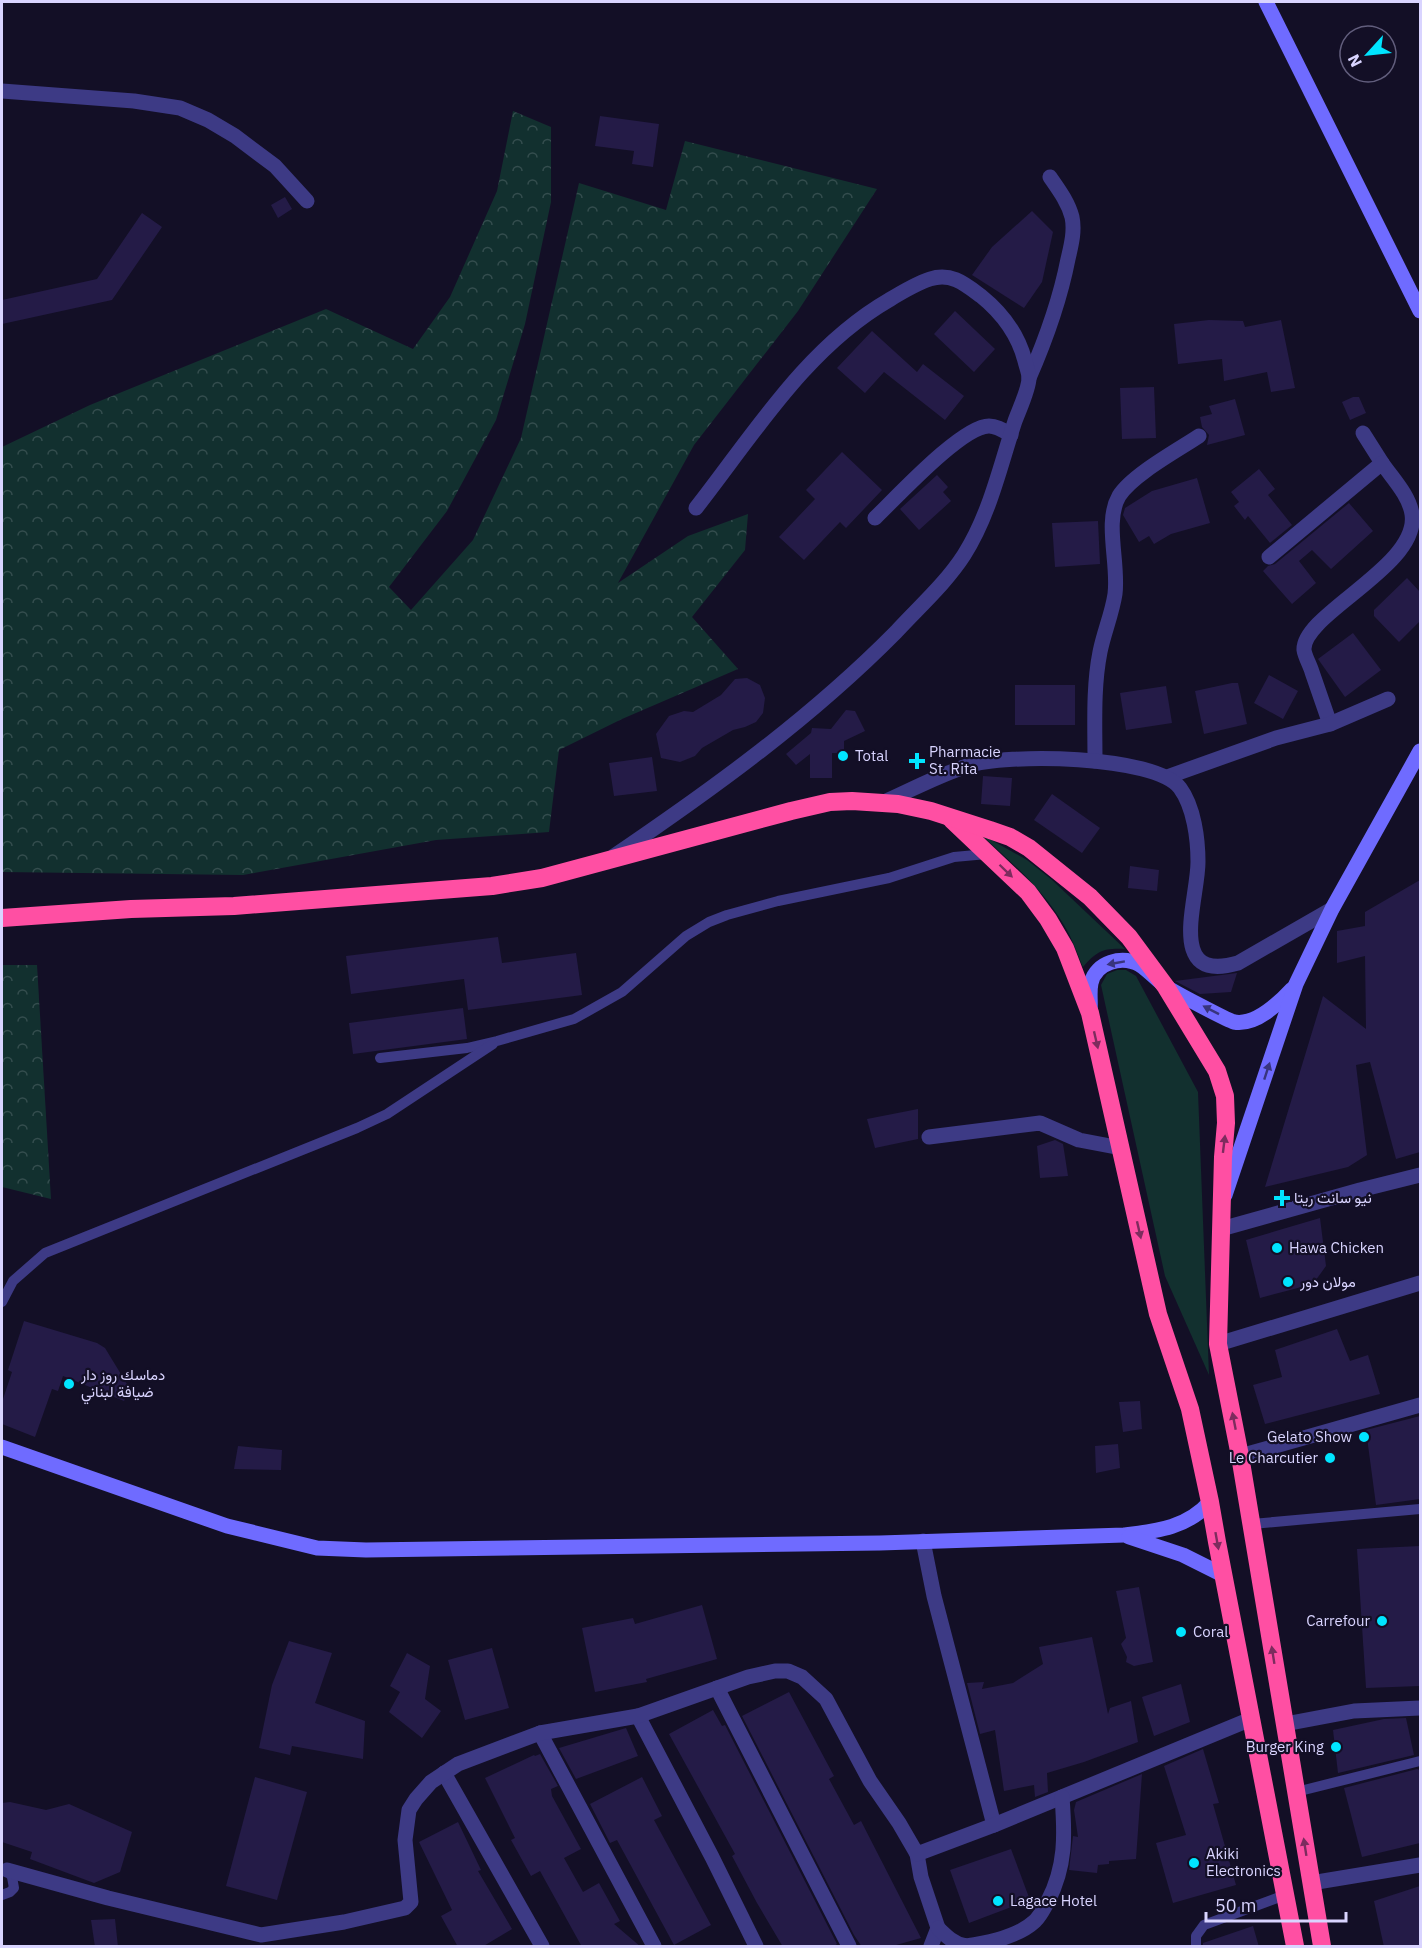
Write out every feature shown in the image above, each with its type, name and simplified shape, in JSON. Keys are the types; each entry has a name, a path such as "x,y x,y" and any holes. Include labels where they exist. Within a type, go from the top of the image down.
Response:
{"highway":[{"path":"2,918 131,909 234,906 492,886 542,878 830,802 868,800 913,807 948,816 1010,837 1059,871 1090,897 1130,937 1166,987 1217,1071 1225,1096 1218,1344 1252,1524 1322,1947"},
{"path":"948,816 1028,892 1048,919 1065,948 1090,1013 1158,1314 1190,1409 1210,1502 1295,1947"}],"main road":[{"path":"1266,2 1420,310"},
{"path":"1221,1206 1296,984 1332,909 1420,751"},
{"path":"1090,1013 1092,982 1102,966 1112,961 1123,960 1138,964 1166,987 1234,1022 1247,1021 1268,1012 1296,984"},
{"path":"2,1447 227,1526 317,1548 444,1550 1124,1535 1155,1532 1178,1526 1194,1517 1210,1502"},
{"path":"1124,1535 1183,1555 1223,1575"}],"street":[{"path":"2,91 134,101 180,108 208,120 235,136 275,166 307,201"},
{"path":"608,859 693,802 774,742 863,664 929,598 956,567 973,538 995,486 1029,378 1061,293 1072,239 1073,219 1066,201 1050,177"},
{"path":"696,508 804,370 838,335 879,305 932,278 942,276 960,281 998,310 1023,352 1029,378"},
{"path":"875,518 934,462 972,431 992,426 1011,435"},
{"path":"1330,724 1304,650 1307,637 1351,595 1383,571 1410,534 1413,524 1412,512 1405,496 1363,433"},
{"path":"1095,761 1097,673 1115,593 1113,508 1120,493 1137,477 1199,436"},
{"path":"1269,557 1382,463"},
{"path":"1167,777 1276,738 1330,724 1388,699"},
{"path":"884,802 968,765 985,762 1095,761 1145,769 1167,777 1180,788 1189,807 1196,836 1198,863 1190,944 1198,959 1205,964 1222,967 1238,963 1332,909"},
{"path":"929,1137 1041,1123 1079,1140 1120,1148"},
{"path":"1221,1229 1420,1175"},
{"path":"1218,1344 1420,1283"},
{"path":"1240,1456 1420,1405"},
{"path":"923,1541 934,1596 994,1825"},
{"path":"4,1868 108,1898 261,1935 344,1922 405,1908 411,1902 405,1840 409,1810 431,1782 458,1764 540,1733 638,1716 717,1688 775,1671 788,1671 802,1677 826,1699 870,1781 899,1823 916,1854 938,1928 959,1945 966,1946 1007,1936 1037,1919 1053,1890 1062,1862 1064,1849 1062,1797"},
{"path":"717,1688 849,1947"},
{"path":"1285,1724 1354,1711 1420,1708"},
{"path":"638,1716 756,1947"},
{"path":"916,1854 994,1825 1251,1719"},
{"path":"540,1733 654,1947"},
{"path":"444,1773 543,1947"},
{"path":"1311,1883 1420,1865"},
{"path":"932,1947 938,1928"}],"lane":[{"path":"380,1058 497,1041 574,1019 606,1003 633,985 686,936 709,922 728,915 778,901 889,878 954,857 988,854"},
{"path":"2,1302 13,1281 45,1252 377,1119 425,1090 497,1041"},
{"path":"1252,1524 1420,1509"},
{"path":"1296,1792 1420,1761"},
{"path":"2,1895 14,1888 12,1877 4,1868"},
{"path":"1196,1947 1196,1936 1204,1925 1285,1895"}],"green space":[{"path":"513,111 551,127 551,202 525,324 496,420 447,511 389,587 411,610 473,540 521,438 579,183 666,210 685,141 877,189 798,311 694,445 618,583 688,536 748,514 745,550 692,617 738,669 622,719 559,750 549,832 436,840 243,875 2,872 2,447 90,405 326,309 413,349 450,297 497,191"},
{"path":"979,833 1027,860 1051,879 1125,949 1101,952 1092,957 1083,967 1067,930 1046,899"},
{"path":"2,965 37,965 51,1199 2,1187"},
{"path":"1117,970 1126,970 1136,976 1198,1092 1209,1375 1165,1276 1101,985 1107,974"}],"building":[{"path":"600,116 659,124 653,167 632,164 634,151 595,146"},
{"path":"285,197 292,209 278,218 271,205"},
{"path":"1032,211 1053,232 1042,282 1024,308 972,275 992,247"},
{"path":"142,213 162,227 112,300 2,324 2,300 97,279"},
{"path":"955,311 995,349 974,372 934,334"},
{"path":"1209,320 1243,321 1245,327 1281,320 1295,388 1271,392 1267,372 1224,381 1222,359 1178,364 1174,324"},
{"path":"872,331 917,372 923,364 964,396 945,420 884,372 865,393 837,368"},
{"path":"1154,387 1156,438 1122,439 1120,388"},
{"path":"1359,397 1366,413 1350,420 1342,402"},
{"path":"1235,399 1245,435 1207,445 1209,435 1202,427 1200,417 1212,414 1209,406"},
{"path":"842,452 882,490 846,528 840,522 804,560 779,537 815,499 806,490"},
{"path":"1259,469 1275,489 1268,495 1292,525 1270,543 1248,516 1245,520 1234,506 1239,502 1231,492"},
{"path":"937,475 948,487 943,492 951,501 919,530 900,509"},
{"path":"1197,478 1210,523 1171,534 1154,544 1149,536 1139,542 1123,515 1125,508 1152,491"},
{"path":"1349,503 1373,531 1331,569 1312,550 1299,561 1316,583 1292,604 1263,571 1275,564"},
{"path":"1098,521 1100,564 1055,567 1052,523"},
{"path":"1407,578 1420,592 1420,621 1399,642 1374,616 1374,610"},
{"path":"1353,633 1381,670 1345,697 1318,659"},
{"path":"1269,675 1298,691 1283,719 1254,703"},
{"path":"747,678 760,685 765,698 763,713 756,722 733,730 702,748 695,756 680,762 661,758 656,734 669,716 684,711 693,712 721,695 735,679"},
{"path":"1238,683 1247,724 1204,734 1195,691"},
{"path":"1015,685 1075,685 1075,725 1015,725"},
{"path":"1166,686 1172,723 1126,730 1120,693"},
{"path":"846,710 855,711 865,731 844,741 844,753 832,753 832,778 810,778 810,754 796,765 786,754 811,733 812,728 831,729"},
{"path":"652,757 657,791 614,796 609,763"},
{"path":"983,776 1012,778 1010,806 981,804"},
{"path":"1052,794 1100,828 1082,853 1034,820"},
{"path":"1130,866 1159,870 1157,891 1128,888"},
{"path":"1420,880 1420,1152 1396,1159 1370,1062 1356,1065 1367,1155 1348,1167 1265,1187 1323,996 1366,1029 1365,956 1337,963 1337,931 1365,926 1365,912"},
{"path":"498,937 502,963 576,953 582,995 468,1010 464,979 351,994 346,956"},
{"path":"1237,973 1231,992 1200,994 1175,981"},
{"path":"463,1008 467,1039 353,1054 349,1023"},
{"path":"918,1109 918,1139 875,1148 867,1119"},
{"path":"1055,1140 1063,1144 1068,1176 1040,1178 1037,1146"},
{"path":"1320,1218 1326,1266 1313,1284 1260,1298 1246,1240"},
{"path":"24,1321 97,1343 105,1348 130,1389 124,1401 63,1376 58,1391 52,1389 35,1437 2,1424 2,1402 12,1372 8,1370"},
{"path":"1337,1329 1350,1361 1368,1355 1380,1394 1265,1424 1253,1385 1282,1377 1275,1350"},
{"path":"1140,1401 1142,1429 1123,1432 1119,1402"},
{"path":"1420,1416 1420,1499 1376,1505 1366,1430"},
{"path":"1118,1444 1120,1468 1096,1473 1095,1446"},
{"path":"238,1446 282,1450 281,1470 234,1469"},
{"path":"1420,1546 1420,1686 1366,1688 1357,1549"},
{"path":"1139,1587 1153,1662 1134,1666 1126,1662 1127,1657 1121,1644 1126,1638 1116,1591"},
{"path":"702,1605 717,1659 646,1679 647,1682 595,1692 582,1628 633,1618 635,1624"},
{"path":"1092,1637 1108,1714 1110,1708 1131,1701 1138,1742 1047,1773 1048,1792 1035,1797 1034,1785 1004,1791 995,1730 980,1734 967,1683 984,1682 982,1689 1013,1683 1043,1664 1039,1647"},
{"path":"289,1641 332,1653 315,1703 365,1721 363,1759 292,1746 290,1755 259,1748 272,1685"},
{"path":"492,1648 509,1708 465,1720 448,1660"},
{"path":"407,1653 430,1666 425,1699 441,1711 422,1738 389,1712 400,1692 390,1686"},
{"path":"1181,1684 1190,1722 1154,1736 1142,1697"},
{"path":"789,1692 834,1776 829,1779 854,1825 861,1821 921,1938 889,1947 862,1947 854,1935 742,1716"},
{"path":"713,1710 722,1726 725,1725 837,1944 833,1947 783,1947 757,1903 732,1856 735,1854 669,1734"},
{"path":"1406,1718 1414,1755 1338,1773 1333,1730 1384,1719"},
{"path":"626,1728 638,1756 576,1779 559,1748"},
{"path":"1203,1749 1219,1803 1213,1804 1236,1885 1173,1903 1156,1843 1186,1835 1164,1766"},
{"path":"540,1754 558,1786 551,1789 552,1796 581,1849 564,1858 583,1892 599,1883 620,1921 614,1924 641,1947 582,1947 540,1871 531,1876 511,1840 515,1838 485,1778"},
{"path":"1420,1770 1420,1843 1362,1857 1344,1788"},
{"path":"1142,1774 1136,1859 1109,1861 1109,1864 1098,1865 1097,1873 1069,1870 1073,1836 1078,1837 1074,1810 1076,1802"},
{"path":"255,1777 307,1792 277,1900 226,1886"},
{"path":"642,1777 662,1816 654,1820 711,1925 674,1945 617,1840 610,1843 590,1804"},
{"path":"10,1802 46,1810 69,1804 132,1832 120,1872 94,1883 30,1859 32,1852 2,1842 2,1803"},
{"path":"458,1822 481,1870 478,1871 512,1929 482,1947 458,1947 441,1916 452,1910 419,1842"},
{"path":"1011,1849 1030,1900 969,1923 950,1870"},
{"path":"1420,1886 1420,1947 1384,1947 1374,1901"},
{"path":"115,1919 118,1947 95,1947 91,1920"},
{"path":"1253,1926 1259,1947 1203,1947 1203,1943"}],"place":[{"name":"Total","path":"843,756"},
{"name":"Pharmacie St. Rita","path":"917,761"},
{"name":"نيو سانت ريتا","path":"1282,1198"},
{"name":"Hawa Chicken","path":"1277,1248"},
{"name":"مولان دور","path":"1288,1282"},
{"name":"دماسك روز دار ضيافة لبناني","path":"69,1384"},
{"name":"Gelato Show","path":"1364,1437"},
{"name":"Le Charcutier","path":"1330,1458"},
{"name":"Carrefour","path":"1382,1621"},
{"name":"Coral","path":"1181,1632"},
{"name":"Burger King","path":"1336,1747"},
{"name":"Akiki Electronics","path":"1194,1863"},
{"name":"Lagace Hotel","path":"998,1901"}]}
